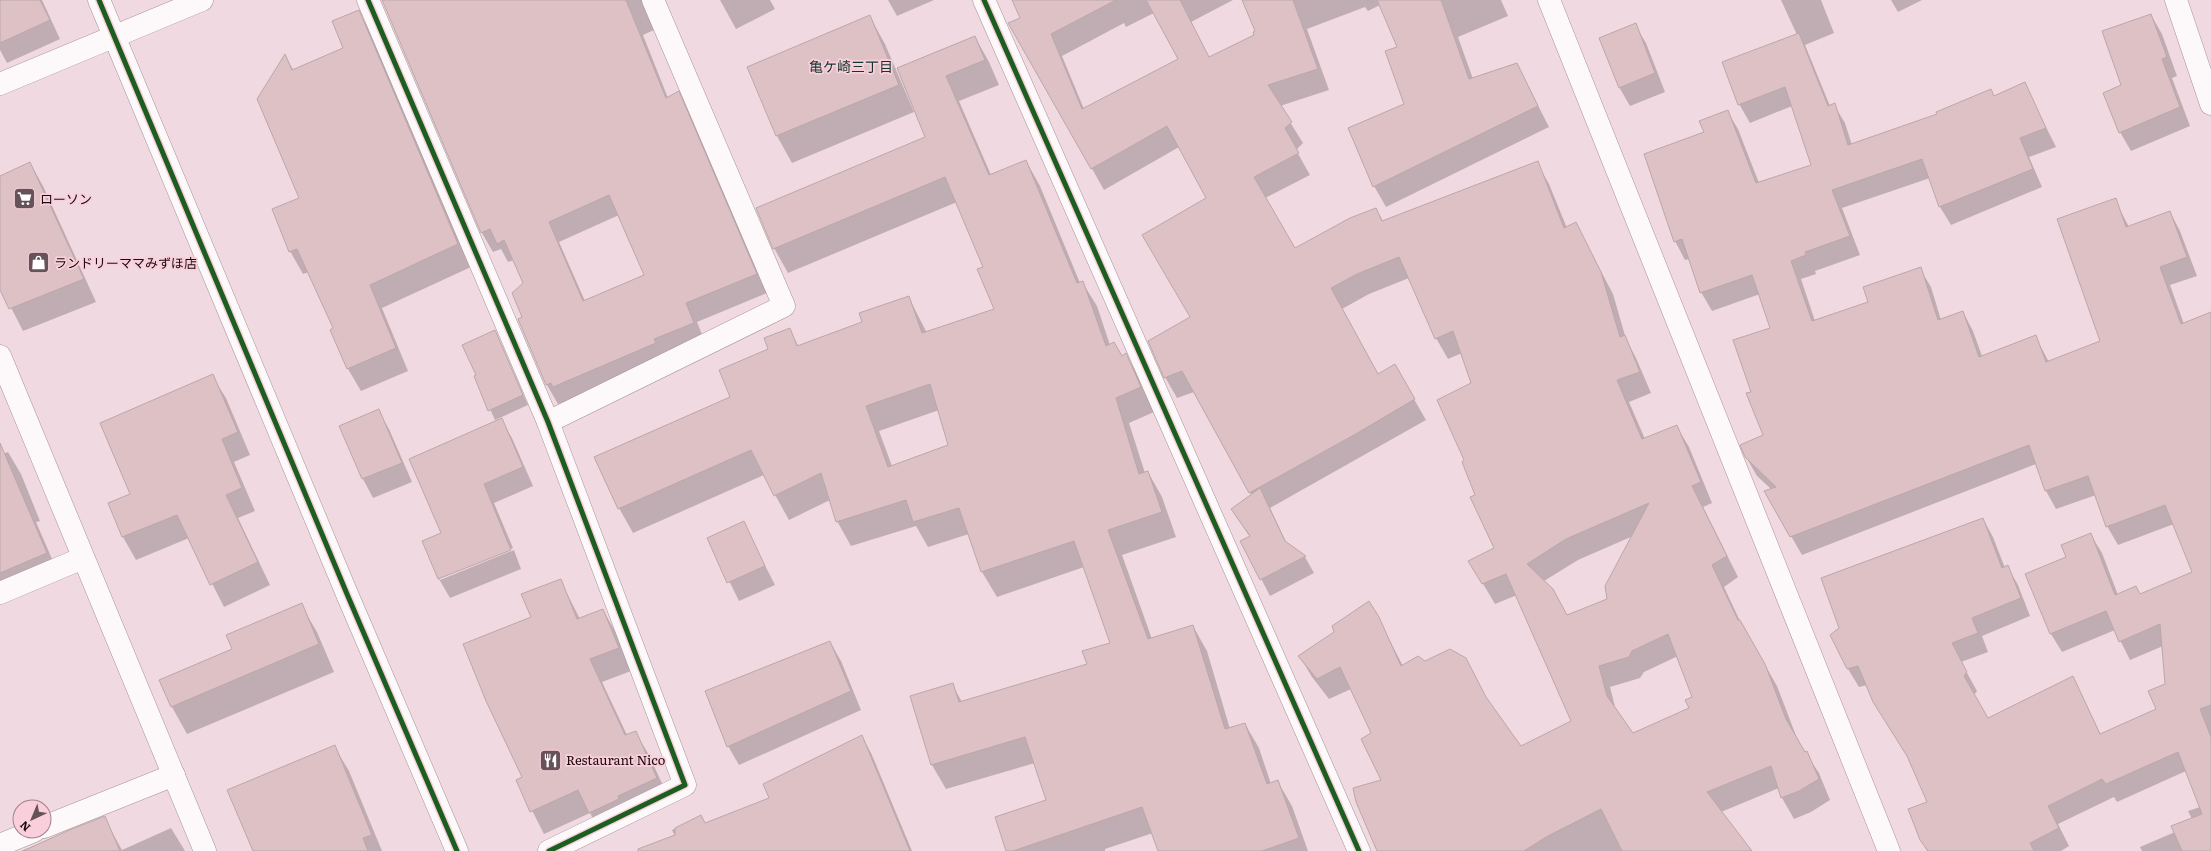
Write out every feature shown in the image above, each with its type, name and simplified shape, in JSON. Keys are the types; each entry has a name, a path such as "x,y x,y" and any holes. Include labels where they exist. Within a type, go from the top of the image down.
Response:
{"street":[{"path":"99,0 346,594 457,851"},
{"path":"0,84 202,0"},
{"path":"368,0 548,422 685,785 549,851"},
{"path":"548,422 784,306 653,0"},
{"path":"984,0 1359,851"},
{"path":"1549,0 1890,851"},
{"path":"2176,0 2211,104"},
{"path":"0,357 205,851"},
{"path":"0,593 83,558"},
{"path":"52,824 174,775"},
{"path":"0,845 15,839"}],"building":[{"path":"0,0 40,0 50,20 0,43"},
{"path":"382,0 626,0 666,98 679,91 757,274 686,303 694,323 654,339 656,343 553,387 551,383 546,385 518,319 522,317 512,293 523,283 504,240 497,244 490,229 481,233","holes":["609,195 644,275 583,301 549,222"]},
{"path":"1012,0 1116,0 1051,34 1082,109 1178,59 1146,0 1180,0 1209,57 1254,35 1253,32 1255,31 1242,0 1293,0 1318,69 1268,85 1292,122 1285,128 1299,153 1254,177 1295,248 1350,218 1376,208 1382,221 1538,161 1564,228 1576,222 1601,272 1620,337 1625,335 1640,372 1617,380 1642,439 1677,425 1701,482 1692,486 1727,556 1712,565 1738,620 1740,620 1765,664 1786,719 1805,752 1807,751 1819,779 1799,791 1781,798 1771,766 1707,792 1752,851 1622,851 1601,809 1546,837 1524,851 1377,851 1356,802 1353,788 1381,780 1361,739 1371,733 1340,667 1317,679 1298,656 1334,632 1332,626 1369,601 1379,617 1401,666 1418,656 1425,661 1450,649 1466,658 1486,697 1521,746 1571,721 1506,574 1482,584 1468,561 1494,548 1470,497 1475,495 1462,462 1464,460 1437,400 1471,383 1453,331 1435,339 1399,257 1357,274 1331,288 1378,374 1395,364 1415,399 1354,435 1249,493 1182,371 1164,378 1148,341 1190,317 1142,235 1206,198 1167,126 1091,169 1008,23 1020,18","holes":["1649,503 1605,586 1607,599 1567,615 1553,589 1527,564 1566,539","1668,634 1692,697 1685,700 1689,708 1633,733 1607,696 1599,666 1629,657 1632,651"]},
{"path":"1377,0 1441,0 1469,79 1517,63 1538,106 1373,187 1348,128 1404,104 1385,51 1397,47"},
{"path":"359,10 458,244 370,285 396,348 347,369 330,330 333,328 297,249 289,252 272,209 299,198 257,99 285,54 292,70 343,48 332,21"},
{"path":"2151,14 2167,57 2162,59 2180,107 2119,133 2103,93 2121,85 2102,31"},
{"path":"870,15 899,85 776,136 747,67"},
{"path":"1636,23 1655,73 1619,88 1599,38"},
{"path":"1799,33 1828,106 1835,103 1848,145 1937,114 1936,112 1991,89 1994,96 2025,82 2046,128 2020,138 2033,169 1939,207 1922,159 1832,190 1850,236 1805,252 1806,255 1791,261 1812,321 1868,302 1863,287 1921,267 1938,320 1963,311 1979,357 2036,335 2046,362 2100,341 2057,219 2116,198 2126,227 2170,211 2187,257 2160,267 2181,324 2211,312 2211,705 2200,709 2211,737 2211,851 2182,851 2171,826 2202,814 2178,752 2106,784 2102,779 2048,806 2059,828 2030,843 2034,851 1928,851 1920,840 1908,809 1927,802 1907,756 1873,702 1858,666 1847,669 1830,635 1839,628 1821,578 1983,518 2002,568 2008,565 2021,598 1972,618 1978,633 1952,643 1967,672 1964,676 1988,718 2073,676 2100,734 2156,709 2148,691 2165,684 2160,624 2119,642 2106,611 2050,634 2025,574 2066,557 2061,545 2091,533 2115,595 2136,586 2140,594 2192,572 2165,505 2106,527 2088,476 2045,491 2029,445 1790,537 1764,491 1776,487 1745,457 1740,445 1763,435 1746,393 1751,392 1733,340 1770,328 1752,275 1700,293 1682,239 1674,242 1644,154 1704,132 1699,121 1728,110 1756,183 1811,165 1785,87 1738,105 1722,62"},
{"path":"975,36 985,60 946,76 989,175 1026,160 1077,283 1083,281 1106,346 1114,342 1122,356 1126,353 1141,387 1116,398 1139,474 1148,471 1162,512 1108,530 1148,639 1193,625 1225,729 1245,723 1267,784 1278,780 1299,838 1262,851 1158,851 1142,807 1013,851 1006,851 995,817 1046,800 1025,737 931,765 910,696 953,683 959,702 1087,664 1082,651 1110,643 1074,541 981,572 959,508 913,522 906,500 836,522 821,473 774,496 751,450 618,509 594,457 730,397 719,370 768,349 764,338 790,328 797,346 862,322 859,313 909,296 922,333 994,309 977,269 983,267 945,177 773,249 756,208 925,137 897,68","holes":["930,384 948,445 888,467 866,406"]},
{"path":"30,162 84,279 9,309 0,290 0,176"},
{"path":"495,330 523,395 488,411 474,376 476,375 462,345"},
{"path":"213,374 238,432 222,439 242,488 226,495 258,562 210,585 177,515 122,537 108,503 130,494 100,423"},
{"path":"379,409 402,463 362,479 339,426"},
{"path":"502,418 523,467 484,484 511,550 438,579 422,541 441,533 409,459"},
{"path":"0,443 47,553 0,573"},
{"path":"1260,488 1285,541 1306,556 1260,580 1240,541 1250,536 1231,509"},
{"path":"744,521 765,566 727,583 707,538"},
{"path":"561,579 577,619 603,609 619,648 590,659 625,735 636,731 657,778 618,796 619,799 589,813 578,790 530,812 516,780 522,777 486,701 463,644 531,617 521,594"},
{"path":"302,603 319,644 171,707 159,680 232,649 226,635"},
{"path":"830,641 851,691 727,747 705,691"},
{"path":"862,735 910,851 638,851 638,849 675,835 675,828 701,815 705,823 769,798 763,784"},
{"path":"335,745 372,835 363,838 368,851 253,851 227,790"},
{"path":"105,816 120,851 23,851"}],"cycle path":[{"path":"99,0 347,594 457,851"},
{"path":"368,0 548,422 685,785 549,851"},
{"path":"984,0 1359,851"}],"place":[{"name":"ローソン","path":"24,199"},
{"name":"ランドリーママみずほ店","path":"38,263"},
{"name":"Restaurant Nico","path":"551,760"}],"district":[{"name":"亀ケ崎三丁目","path":"851,67"}]}
